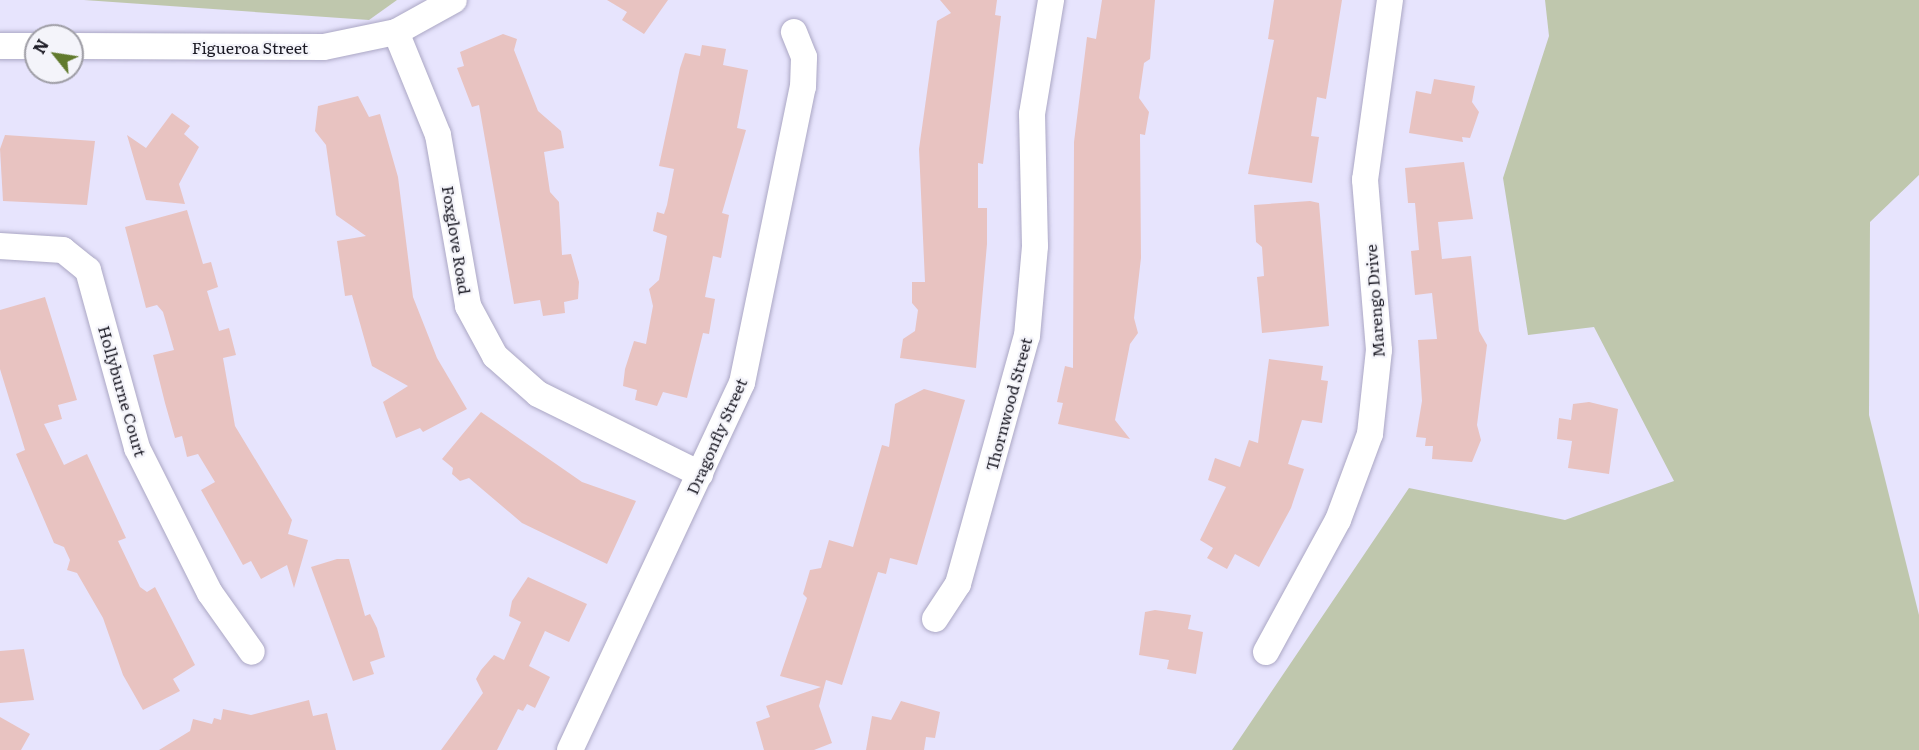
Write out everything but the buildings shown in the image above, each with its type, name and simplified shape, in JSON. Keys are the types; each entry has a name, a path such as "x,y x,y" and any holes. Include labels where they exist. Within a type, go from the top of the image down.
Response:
{"street":[{"name":"Figueroa Street","path":"84,46 291,49 396,32 454,0"},
{"name":"Thornwood Street","path":"935,619 958,584 1028,336 1035,246 1032,114 1051,0"},
{"name":"Marengo Drive","path":"1266,652 1338,520 1370,434 1379,350 1365,180 1390,0"},
{"name":"Foxglove Road","path":"396,32 438,135 468,306 495,356 538,394 700,474"},
{"name":"Dragonfly Street","path":"570,750 742,383 753,342 803,87 804,57 794,32"},
{"path":"0,46 24,46"},
{"name":"Hollyburne Court","path":"0,246 63,250 88,270 137,448 210,592 252,652"}],"green space":[{"path":"84,0 397,0 369,20"},
{"path":"1545,0 1919,0 1919,175 1870,222 1869,415 1919,615 1919,750 1232,750 1409,488 1565,520 1674,481 1594,327 1528,335 1503,178 1549,36"}]}
